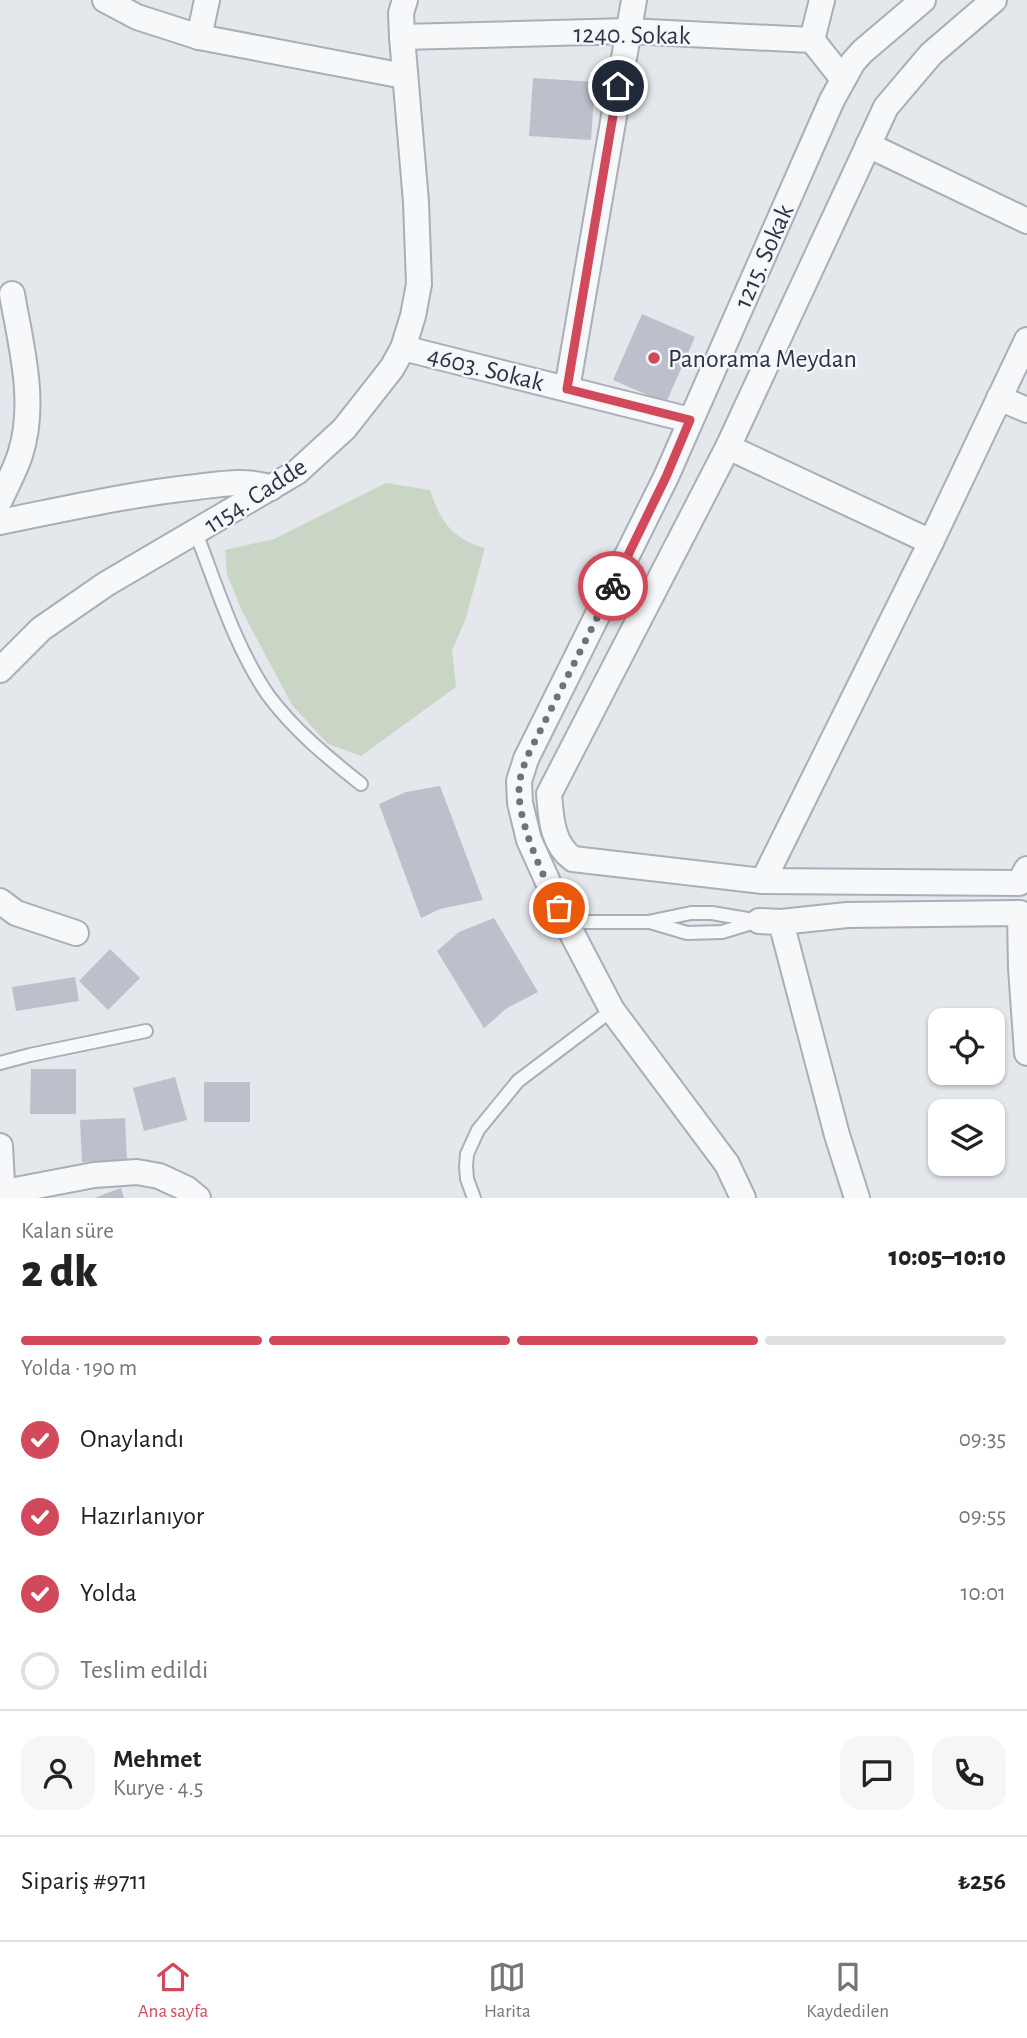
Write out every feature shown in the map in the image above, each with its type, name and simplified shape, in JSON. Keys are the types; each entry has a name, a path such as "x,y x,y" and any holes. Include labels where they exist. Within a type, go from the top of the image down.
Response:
{"street":[{"path":"105,0 137,17 199,37 404,76"},
{"path":"199,37 207,0"},
{"name":"1154. Cadde","path":"0,670 41,629 106,584 297,472 344,429 392,368 403,348 419,284 402,37 401,13 405,0"},
{"path":"567,389 634,0"},
{"path":"822,0 812,40 843,79"},
{"name":"1215. Sokak","path":"743,1198 727,1164 612,1010 566,922 529,840 520,803 519,781 526,759 655,501 832,100 863,51 923,0"},
{"path":"994,0 930,54 886,107 728,447 549,794 558,843 564,853 573,859 763,881 1019,883 1027,869"},
{"name":"1240. Sokak","path":"402,37 628,31 812,40"},
{"path":"869,145 1027,221"},
{"path":"0,500 20,455 28,417 25,365 12,294"},
{"path":"763,881 931,542 1027,340"},
{"name":"4603. Sokak","path":"403,348 690,420"},
{"path":"999,398 1027,410"},
{"path":"728,447 931,542"},
{"path":"0,522 152,492 225,484 258,483 271,488"},
{"path":"0,901 16,913 76,933"},
{"path":"857,1198 770,922 847,915 1020,913 1027,1053"},
{"path":"0,1146 0,1193 93,1175 137,1172 159,1176 187,1189 198,1198"}],"lane":[{"path":"196,533 242,649 268,694 300,732 361,784"},
{"path":"566,922 649,922 691,913 712,913 770,922"},
{"path":"649,922 687,933 722,932 770,922"},
{"path":"474,1198 466,1167 467,1154 478,1130 518,1081 612,1010"},
{"path":"0,1063 146,1031"}],"green space":[{"path":"386,483 430,490 438,511 449,527 464,540 485,548 465,621 452,650 456,687 361,756 328,744 292,705 241,609 227,574 225,550 274,539"}],"building":[{"path":"533,78 595,82 591,140 529,136"},
{"name":"Panorama Meydan","path":"642,314 695,337 666,403 613,380"},
{"path":"440,786 483,900 440,909 421,918 379,804 406,792"},
{"path":"494,918 538,992 507,1008 484,1028 437,951 459,932"},
{"path":"110,949 140,978 108,1010 79,981"},
{"path":"75,977 79,1001 16,1011 12,987"},
{"path":"31,1069 76,1069 76,1114 30,1114"},
{"path":"175,1077 187,1120 144,1131 133,1088"},
{"path":"204,1082 250,1082 250,1122 204,1122"},
{"path":"125,1118 127,1160 82,1162 80,1120"},
{"path":"121,1188 124,1198 94,1198"}],"way so far":[{"path":"559,908 529,840 520,803 519,781 526,759 613,586"}],"place":[{"name":"Panorama Meydan","path":"654,358"}],"route":[{"path":"613,586 666,477 690,420 567,389 618,86"}]}
